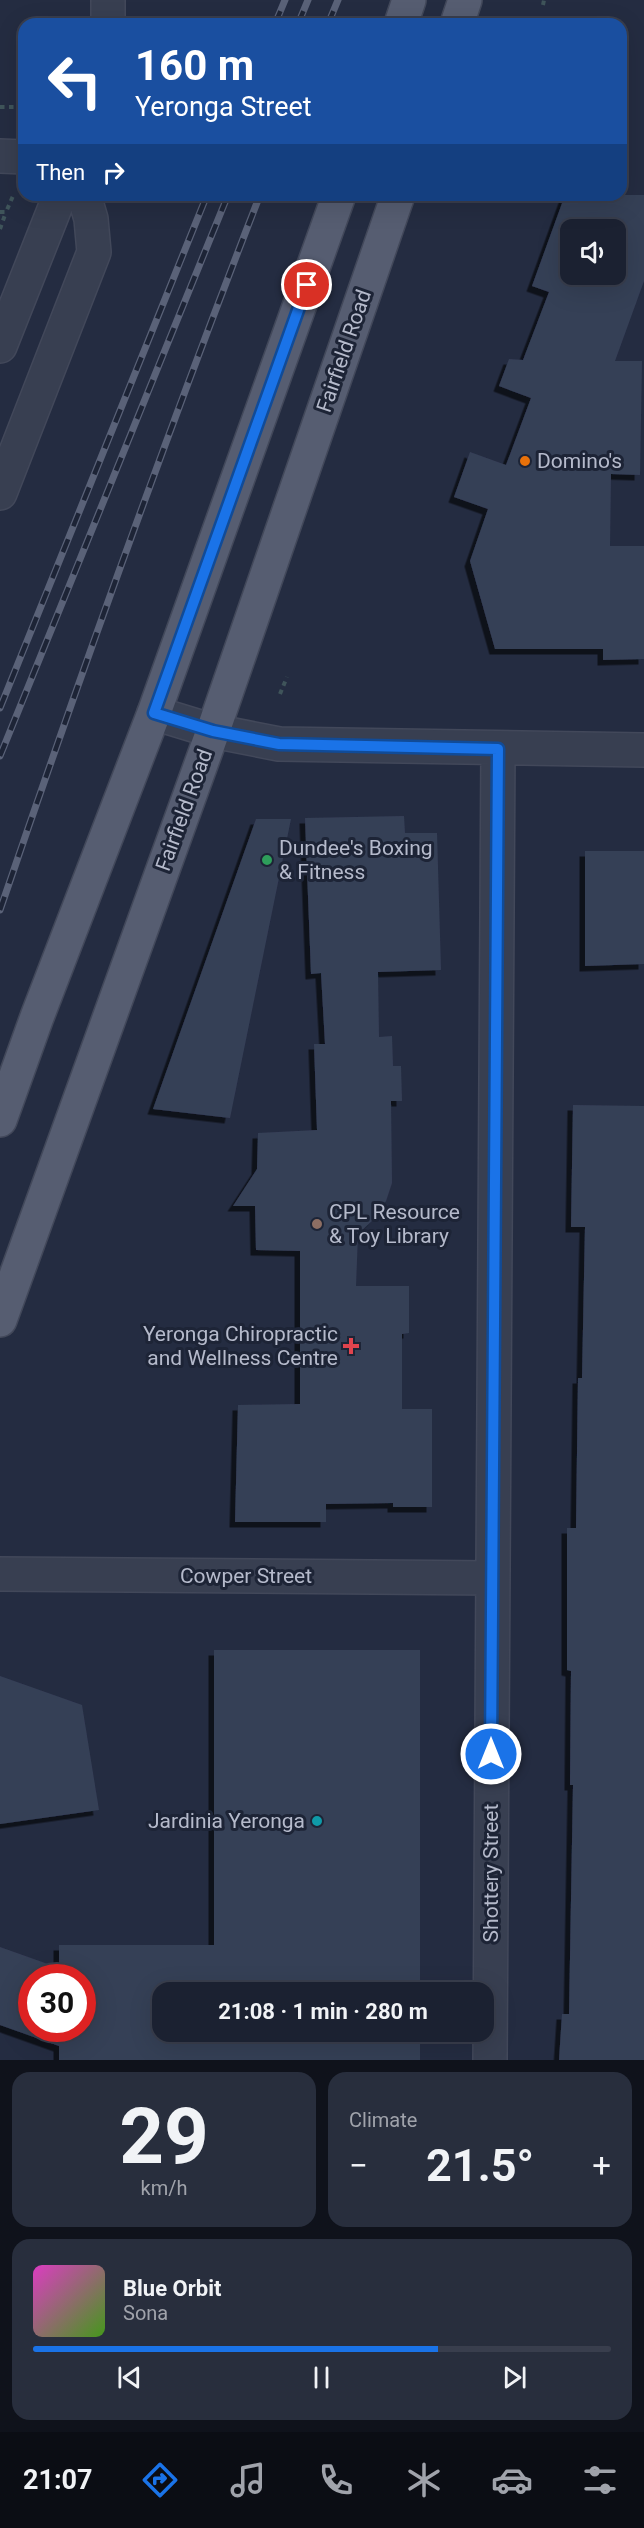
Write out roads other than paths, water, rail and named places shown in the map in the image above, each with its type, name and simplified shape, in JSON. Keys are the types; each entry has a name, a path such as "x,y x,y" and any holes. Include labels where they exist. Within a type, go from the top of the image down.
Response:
{"main road":[{"path":"403,18 409,0"},
{"path":"459,18 465,0"},
{"path":"0,1120 37,1017 154,713 337,201"},
{"name":"Fairfield Road","path":"0,1320 213,731 396,201"}],"street":[{"path":"108,0 108,18"},
{"path":"0,156 18,157"},
{"path":"0,346 58,201"},
{"path":"0,493 94,252 85,201"},
{"path":"154,713 213,731 279,744 644,750"},
{"name":"Shottery Street","path":"490,2060 498,749"},
{"name":"Cowper Street","path":"0,1574 492,1578"}],"railway":[{"path":"278,18 285,0"},
{"path":"300,18 308,0"},
{"path":"330,18 338,0"},
{"path":"0,708 205,201"},
{"path":"0,756 226,201"},
{"path":"0,910 126,551 258,201"}],"place":[{"name":"Domino's","path":"525,461"},
{"name":"Dundee's Boxing & Fitness","path":"267,860"},
{"name":"CPL Resource & Toy Library","path":"317,1224"},
{"name":"Yeronga Chiropractic and Wellness Centre","path":"351,1346"},
{"name":"Jardinia Yeronga","path":"317,1821"}]}
